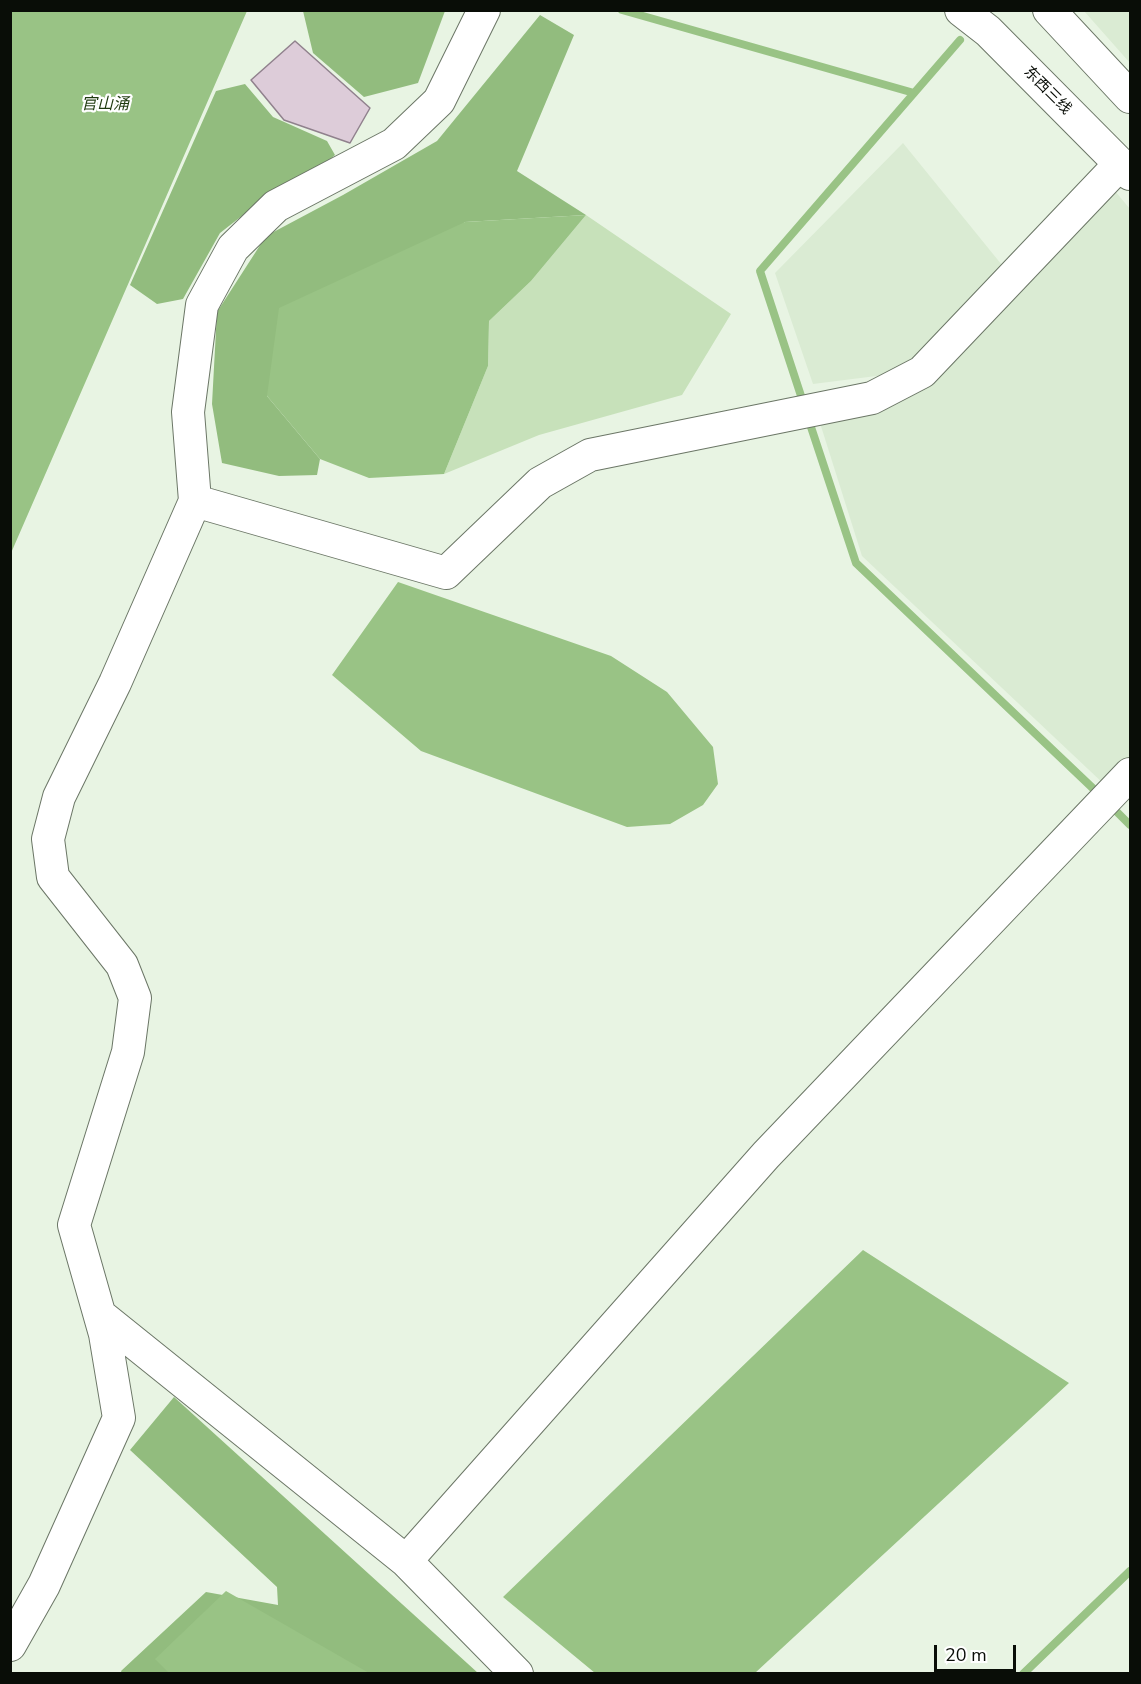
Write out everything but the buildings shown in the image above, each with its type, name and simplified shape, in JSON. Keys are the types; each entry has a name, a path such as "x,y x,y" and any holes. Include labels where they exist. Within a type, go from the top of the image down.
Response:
{"street":[{"path":"10,1645 44,1585 119,1418 105,1334 74,1225 128,1052 135,998 122,965 53,877 48,839 59,797 115,683 195,501 188,412 202,305 233,248 276,206 394,144 439,101 484,10"},
{"name":"东西三线","path":"961,10 988,31 1125,169"},
{"path":"1049,10 1131,97"},
{"path":"195,501 446,573 540,483 590,455 872,398 922,372 1125,169"},
{"path":"406,1561 766,1155 1124,781"},
{"path":"100,1315 406,1561 517,1674"}],"shaded area":[{"path":"303,10 445,11 418,83 364,97 313,53"},
{"path":"1084,11 1130,11 1130,63"},
{"path":"540,15 574,35 517,171 586,215 465,222 267,396 320,459 317,475 279,476 222,463 212,404 217,312 266,236 437,141"},
{"path":"245,84 273,117 327,141 335,155 312,175 270,194 220,233 183,299 157,304 130,285 216,91"},
{"path":"903,143 1006,270 900,373 813,384 775,273"},
{"path":"1115,191 1130,209 1130,759 1106,786 862,556 820,423 915,394"},
{"path":"586,215 731,314 682,395 539,435 444,474 488,366 489,321 531,281"},
{"path":"174,1397 478,1673 122,1674 121,1671 206,1592 278,1605 277,1587 130,1450"}],"water":[{"name":"官山涌","path":"10,11 247,11 11,553"},
{"path":"586,215 531,281 489,321 488,366 444,474 369,478 320,459 267,396 279,308 465,222"},
{"path":"398,582 611,656 667,692 713,747 718,784 703,805 670,824 627,827 421,751 332,675"},
{"path":"863,1250 1069,1383 755,1673 595,1673 503,1597"},
{"path":"226,1591 369,1673 169,1673 155,1659"}],"waterway":[{"path":"622,10 914,93"},
{"path":"804,405 760,271 960,40"},
{"path":"808,418 856,563 1101,796"},
{"path":"1110,805 1130,825"},
{"path":"1023,1674 1130,1571"}]}
